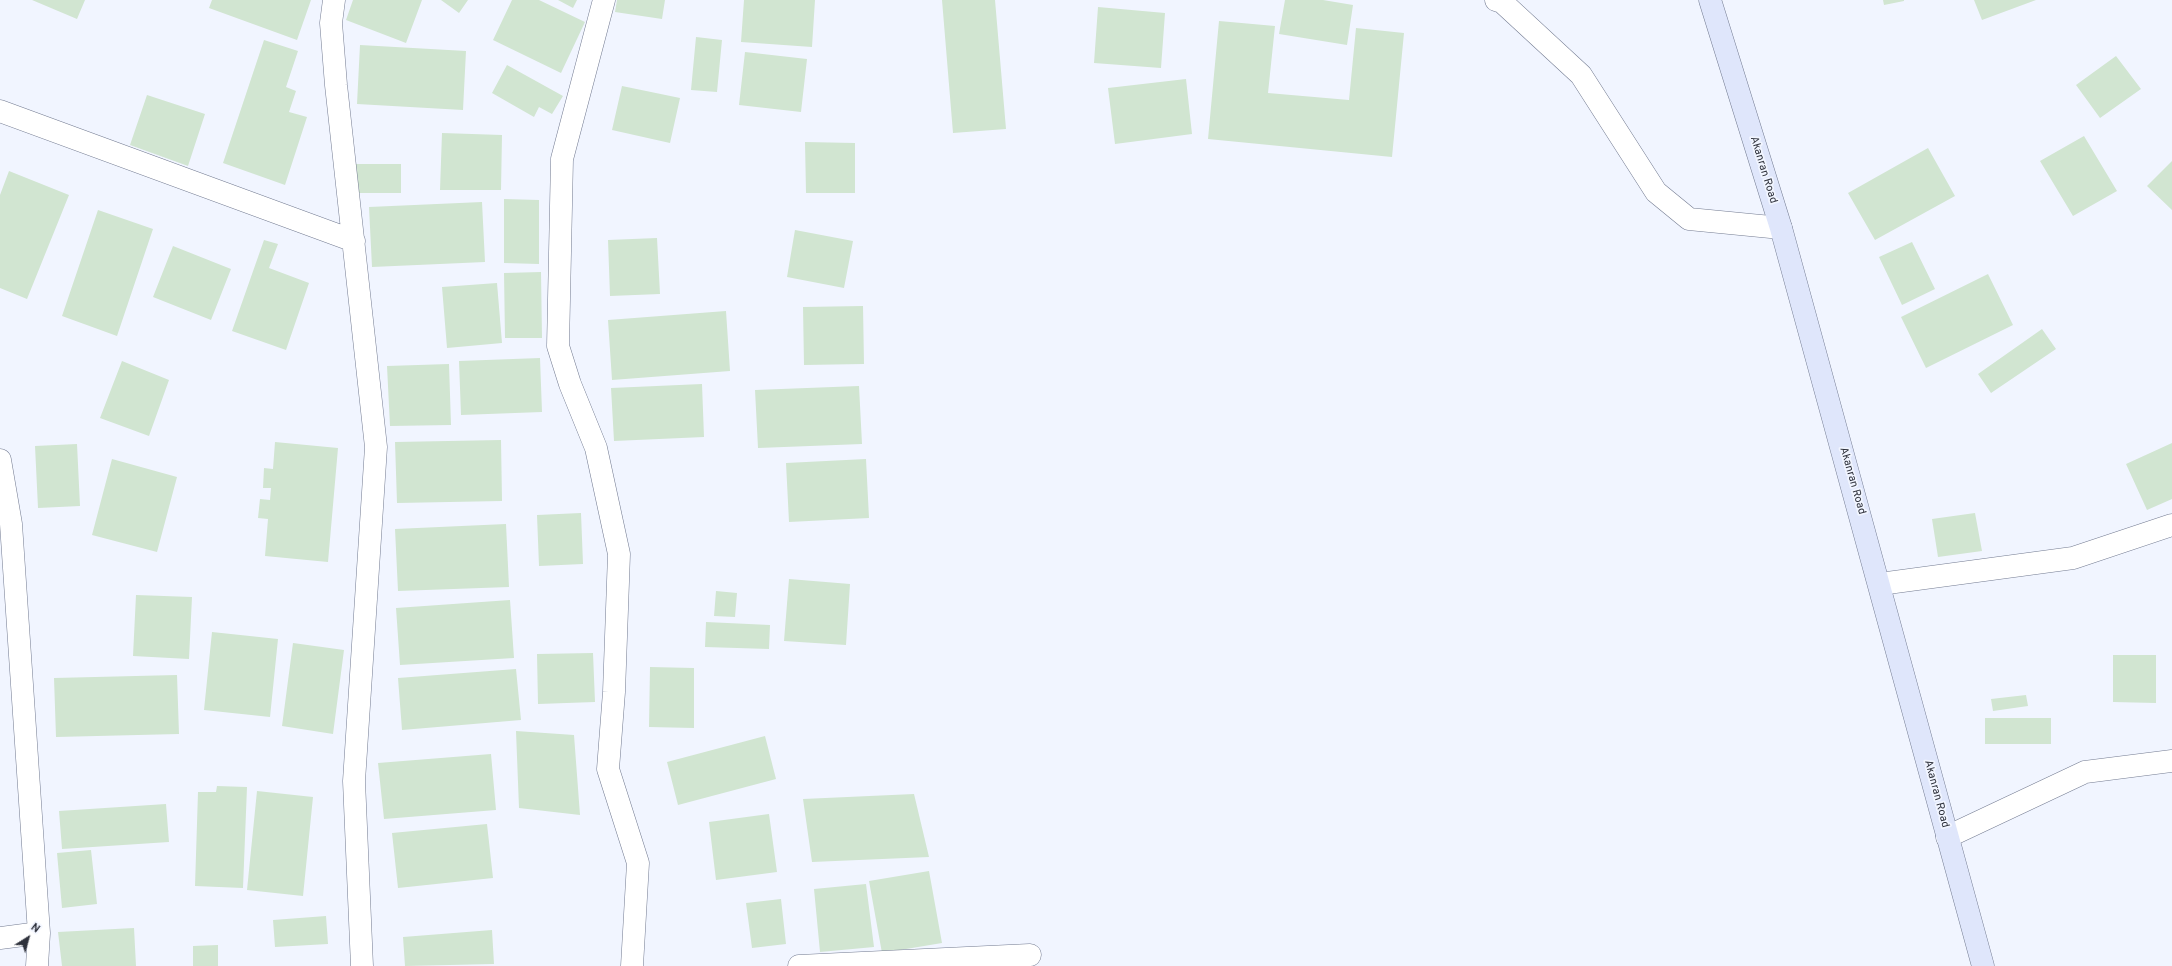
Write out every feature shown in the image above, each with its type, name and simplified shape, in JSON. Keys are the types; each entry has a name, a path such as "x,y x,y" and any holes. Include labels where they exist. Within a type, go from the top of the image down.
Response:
{"main road":[{"name":"Akanran Road","path":"1710,0 1781,228 1880,584 1983,966"}],"street":[{"path":"334,0 331,23 376,447 354,782 362,966"},
{"path":"604,0 562,159 558,346 570,384 596,448 619,554 614,692 608,769 638,863 632,966"},
{"path":"1496,0 1502,2 1581,75 1656,192 1689,219 1781,228"},
{"path":"0,111 354,241"},
{"path":"0,460 11,524 39,933 37,966"},
{"path":"1880,584 2073,558 2172,525"},
{"path":"1947,837 2085,772 2172,761"},
{"path":"0,938 39,933"},
{"path":"799,966 1030,955"}],"building":[{"path":"32,0 85,0 77,19"},
{"path":"212,0 311,0 297,40 209,8"},
{"path":"353,0 422,0 406,43 346,20"},
{"path":"441,0 468,0 459,13"},
{"path":"512,0 539,0 585,22 561,73 493,40"},
{"path":"558,0 577,0 573,8"},
{"path":"617,0 665,0 662,19 615,12"},
{"path":"744,0 815,0 812,47 741,42"},
{"path":"942,0 995,0 1006,129 953,133"},
{"path":"1285,0 1323,0 1353,5 1347,45 1279,34"},
{"path":"1883,0 1904,0 1904,1 1884,5"},
{"path":"1974,0 2036,0 1982,20"},
{"path":"1098,7 1165,13 1161,68 1094,63"},
{"path":"1219,21 1275,26 1268,93 1349,100 1356,28 1404,33 1392,157 1208,139"},
{"path":"696,37 722,40 717,92 691,90"},
{"path":"264,40 298,51 286,87 296,91 289,112 307,117 285,185 223,163"},
{"path":"360,45 466,51 463,110 357,104"},
{"path":"745,52 807,59 801,112 739,105"},
{"path":"2116,56 2141,89 2100,118 2076,85"},
{"path":"507,65 563,96 552,114 539,107 534,117 492,93"},
{"path":"1186,79 1192,134 1115,144 1108,88"},
{"path":"622,86 680,98 670,143 612,130"},
{"path":"147,95 205,114 188,166 130,145"},
{"path":"442,133 502,135 501,190 440,190"},
{"path":"2084,136 2117,191 2073,216 2040,161"},
{"path":"805,142 855,143 855,193 806,193"},
{"path":"1928,148 1955,196 1875,240 1848,193"},
{"path":"2172,161 2172,210 2147,186"},
{"path":"353,164 401,164 401,193 353,193"},
{"path":"9,171 69,195 27,299 0,288 0,195"},
{"path":"504,199 539,200 539,264 504,263"},
{"path":"482,202 485,262 372,267 369,207"},
{"path":"98,210 153,229 117,336 62,316"},
{"path":"795,230 853,241 844,288 787,277"},
{"path":"657,238 660,294 610,296 608,240"},
{"path":"264,240 278,244 269,268 309,283 286,350 232,331"},
{"path":"1912,242 1935,289 1902,305 1879,257"},
{"path":"173,246 231,269 211,320 153,297"},
{"path":"541,272 542,338 505,338 504,273"},
{"path":"1988,274 2013,325 1926,368 1901,317"},
{"path":"497,283 502,343 447,348 442,287"},
{"path":"863,306 864,364 804,365 803,307"},
{"path":"726,311 730,371 612,380 608,320"},
{"path":"2042,329 2056,349 1991,393 1978,374"},
{"path":"540,358 542,412 461,415 459,361"},
{"path":"122,361 169,380 149,436 100,418"},
{"path":"449,364 451,425 390,426 387,366"},
{"path":"702,384 704,437 614,441 611,388"},
{"path":"859,386 862,444 758,448 755,390"},
{"path":"501,440 502,501 397,503 395,442"},
{"path":"275,442 338,448 328,562 265,556 268,519 258,518 260,499 270,500 271,488 263,488 264,468 273,469"},
{"path":"2172,443 2172,499 2147,510 2126,464"},
{"path":"77,444 80,506 38,508 35,446"},
{"path":"112,459 177,477 157,552 92,535"},
{"path":"866,459 869,518 789,522 786,463"},
{"path":"581,513 583,564 539,566 537,515"},
{"path":"1975,513 1982,551 1938,557 1932,519"},
{"path":"506,524 509,587 398,591 395,529"},
{"path":"789,579 850,584 846,645 784,641"},
{"path":"716,591 737,593 735,617 714,616"},
{"path":"136,595 192,597 189,659 133,656"},
{"path":"510,600 514,658 400,665 396,608"},
{"path":"706,622 770,625 769,649 705,647"},
{"path":"212,632 278,639 270,717 204,710"},
{"path":"293,643 344,650 333,734 282,726"},
{"path":"593,653 595,702 538,704 537,654"},
{"path":"2113,655 2156,655 2156,703 2113,702"},
{"path":"650,667 694,668 694,728 649,727"},
{"path":"516,669 521,720 402,730 398,678"},
{"path":"177,675 179,734 56,737 54,678"},
{"path":"2026,695 2028,706 1993,711 1991,699"},
{"path":"1985,718 2051,718 2051,744 1985,744"},
{"path":"516,731 574,735 580,815 519,808"},
{"path":"765,736 776,779 678,805 667,762"},
{"path":"491,754 496,810 384,819 378,763"},
{"path":"217,786 247,787 243,888 195,886 198,792 216,792"},
{"path":"257,791 313,797 303,896 247,890"},
{"path":"914,794 929,857 812,862 803,799"},
{"path":"166,804 169,842 62,849 59,811"},
{"path":"769,814 777,872 716,880 709,822"},
{"path":"487,824 493,878 398,888 392,833"},
{"path":"91,850 97,904 62,908 57,853"},
{"path":"929,871 942,943 882,953 869,881"},
{"path":"866,884 874,947 820,952 814,889"},
{"path":"781,899 786,944 752,948 746,903"},
{"path":"326,916 328,944 275,947 273,920"},
{"path":"134,928 136,966 62,966 58,932"},
{"path":"492,930 494,964 405,966 403,937"},
{"path":"218,945 218,966 193,966 193,946"}]}
